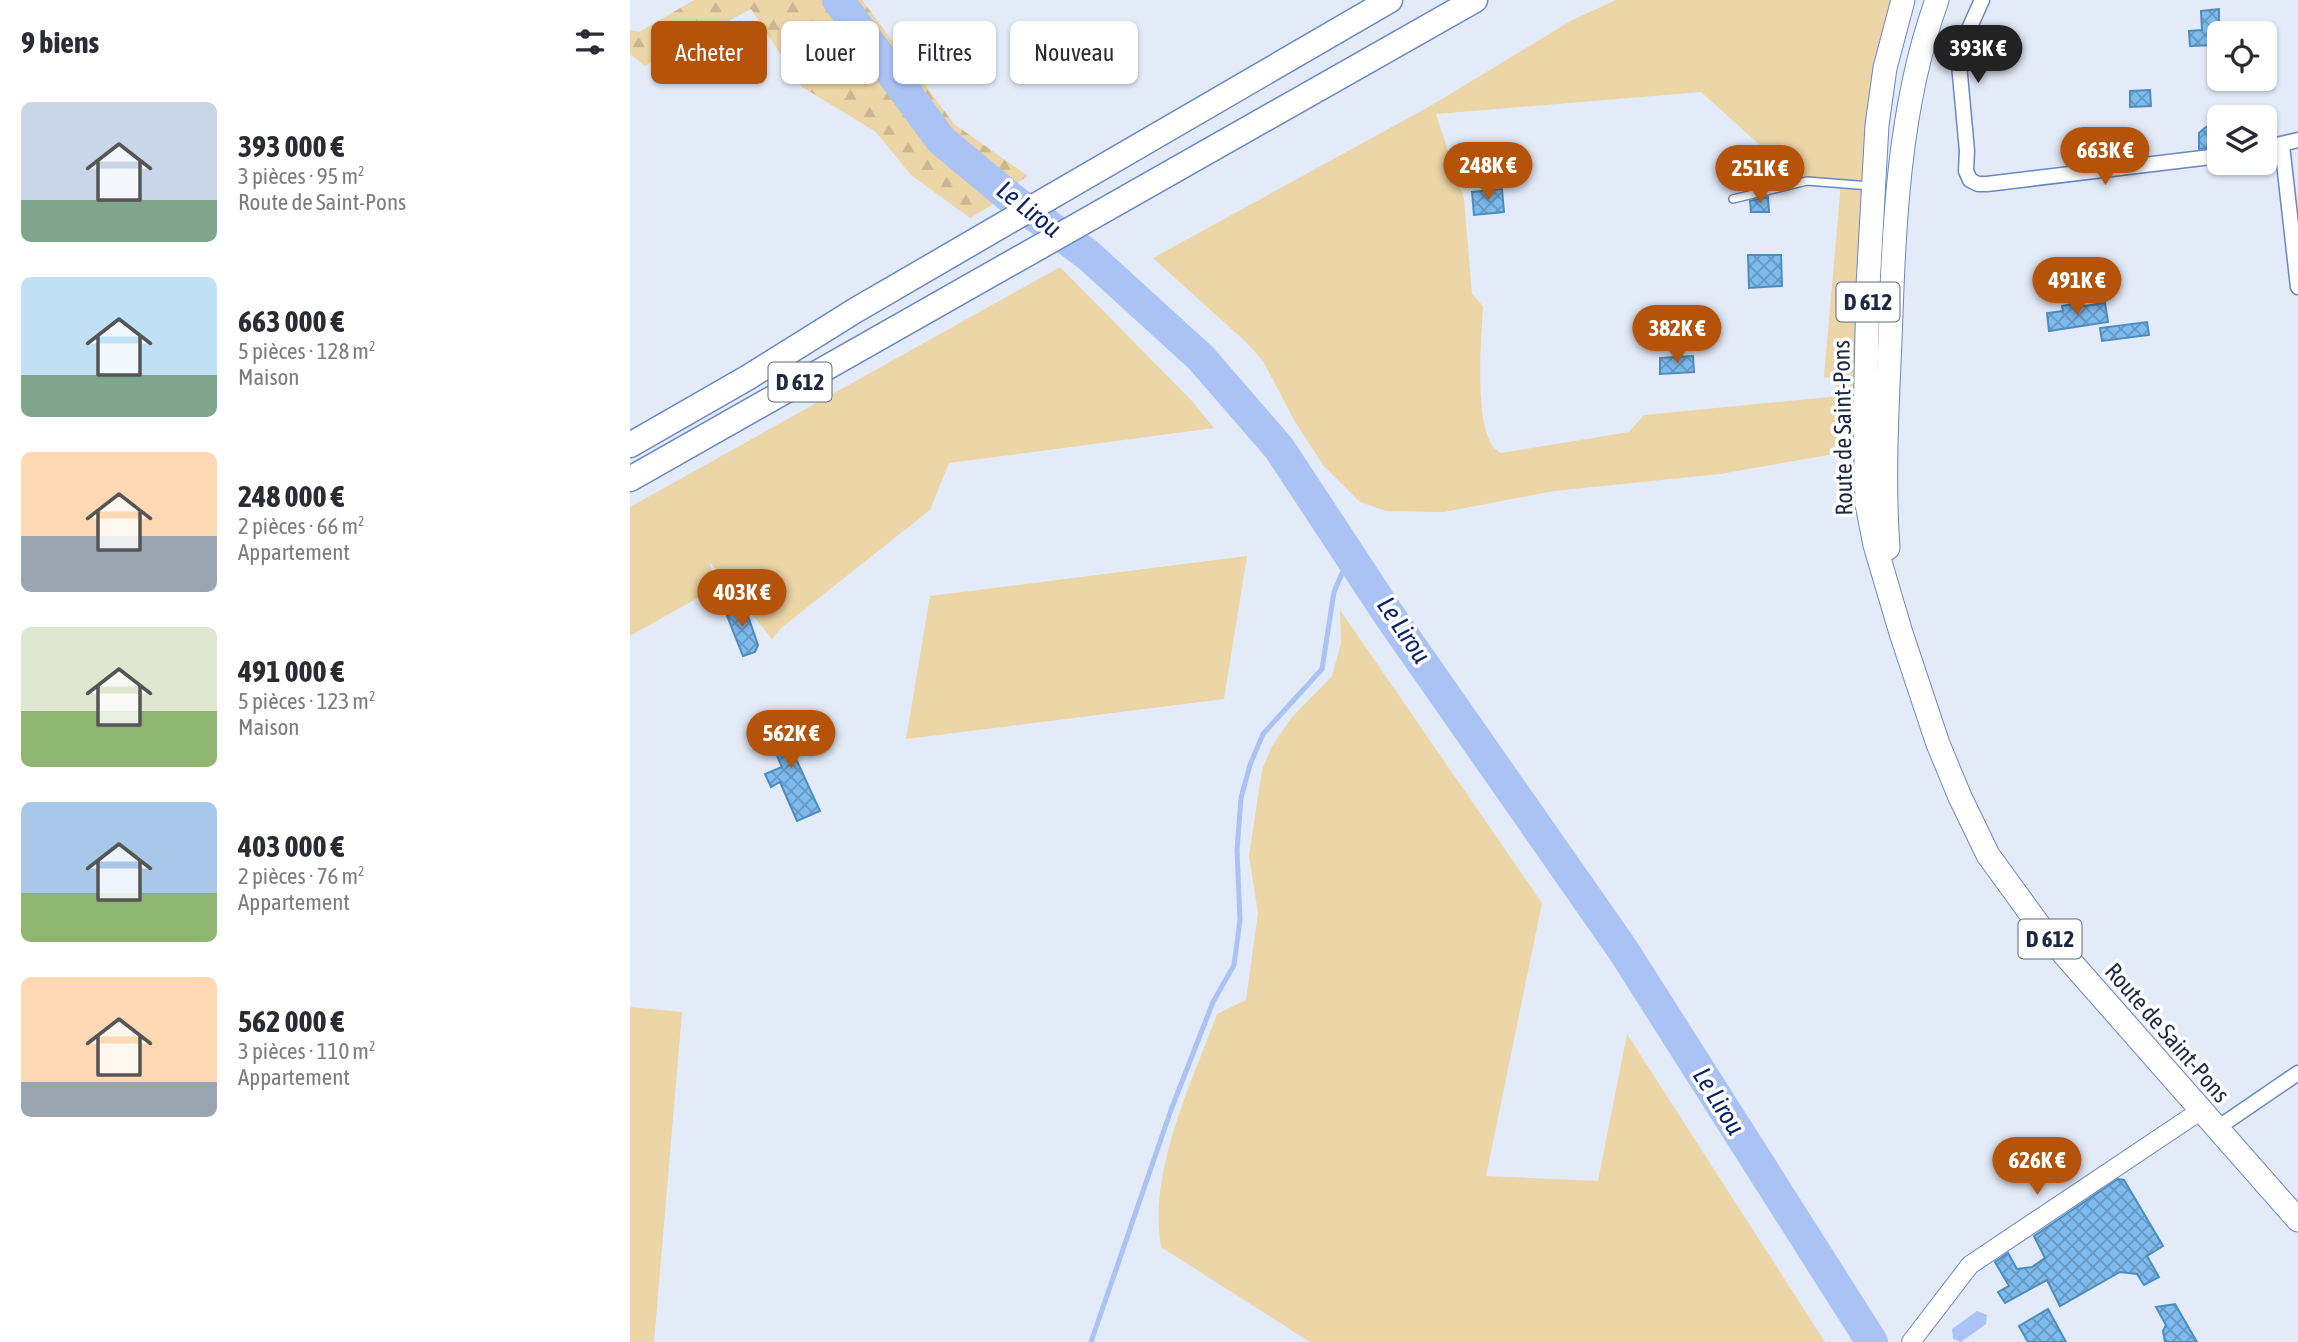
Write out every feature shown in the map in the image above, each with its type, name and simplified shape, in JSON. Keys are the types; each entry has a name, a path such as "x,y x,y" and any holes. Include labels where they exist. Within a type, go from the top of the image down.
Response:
{"highway":[{"name":"D 612","path":"630,445 1390,0"},
{"name":"D 612","path":"630,479 1474,1"}],"main road":[{"name":"Route de Saint-Pons","path":"1903,0 1885,68 1877,125 1872,186 1865,424 1867,504 1875,545 1892,603 1938,744 1988,855 2040,928 2298,1220"},
{"name":"Route de Saint-Pons","path":"1892,603 1884,475 1893,246 1907,112 1923,37 1937,0"}],"street":[{"path":"1982,0 1968,31 1959,64 1967,151 1966,171 1970,180 1987,184 2207,157"},
{"path":"2277,146 2298,140"},
{"path":"2282,145 2298,286"},
{"path":"2216,1129 2298,1073"},
{"path":"1915,1336 1970,1265 2200,1111"}],"lane":[{"path":"1733,199 1807,181 1872,186"}],"green space":[{"path":"694,0 826,0 842,21 781,21 781,55 767,33 767,21 759,21 751,9 729,21 658,21"},
{"path":"846,0 862,0 878,21 861,21"},
{"path":"1616,0 1897,0 1857,450 1720,474 1554,491 1444,512 1386,511 1360,502 1323,465 1294,420 1263,361 1247,343 1153,258 1432,105 1572,20","holes":["1701,92 1803,184 1841,183 1824,377 1833,378 1840,396 1644,415 1629,432 1501,453 1492,444 1485,429 1480,386 1483,306 1472,294 1464,199 1436,114"]},
{"path":"879,23 893,42 893,64 879,45"},
{"path":"651,25 651,63 645,66 630,54 630,30 639,32"},
{"path":"879,68 936,142 1002,199 970,218 911,175 876,132 800,84 879,84"},
{"path":"908,84 924,84 954,124 1028,176 1010,188 943,132"},
{"path":"1060,267 1191,400 1214,428 949,463 930,510 781,628 772,639 709,561 717,587 630,636 630,507"},
{"path":"1247,556 1224,699 906,739 930,596"},
{"path":"1340,610 1542,903 1486,1176 1598,1181 1627,1034 1825,1342 1310,1342 1161,1247 1161,1189 1166,1159 1184,1099 1217,1014 1246,1000 1258,913 1249,856 1262,770 1272,746 1292,717 1332,676 1341,643"},
{"path":"630,1007 682,1012 654,1342 630,1342"}],"water":[{"path":"2058,267 2068,270 2073,281 2062,283 2055,292 2049,293 2046,290 2049,283 2045,271"},
{"path":"1977,1311 1987,1315 1986,1324 1961,1342 1953,1339 1952,1329"}],"building":[{"path":"2219,9 2219,21 2207,21 2207,45 2190,46 2189,31 2202,30 2201,11"},
{"path":"2150,90 2151,106 2130,107 2130,91"},
{"path":"2207,127 2207,148 2199,149 2199,133"},
{"path":"1502,189 1504,212 1474,215 1472,192"},
{"path":"1768,197 1769,212 1751,212 1750,201"},
{"path":"1748,255 1781,255 1782,286 1749,288"},
{"path":"2077,303 2077,307 2105,303 2108,322 2049,331 2047,313 2063,311 2062,306"},
{"path":"2147,322 2149,335 2102,341 2100,328"},
{"path":"1693,356 1694,372 1660,374 1660,358"},
{"path":"738,603 749,619 758,645 755,652 743,656 724,608"},
{"path":"791,711 799,729 785,735 820,811 797,821 780,782 771,787 765,774 782,767 771,742 776,739 768,721"},
{"path":"2118,1179 2124,1180 2163,1246 2147,1256 2159,1277 2144,1285 2137,1274 2120,1272 2060,1306 2047,1280 2005,1303 1998,1292 2009,1286 1995,1262 2008,1253 2017,1269 2032,1267 2045,1258 2034,1236"},
{"path":"2175,1304 2197,1342 2165,1342 2163,1331 2166,1325 2156,1307"},
{"path":"2048,1309 2066,1342 2028,1342 2019,1326"}],"waterway":[{"name":"Le Lirou","path":"838,0 941,140 1012,199 1088,255 1201,358 1279,448 1389,615 1623,950 1872,1342"},
{"path":"1091,1342 1171,1110 1213,1002 1234,965 1240,920 1237,850 1241,798 1250,765 1263,734 1322,669 1334,592 1350,555"}]}
